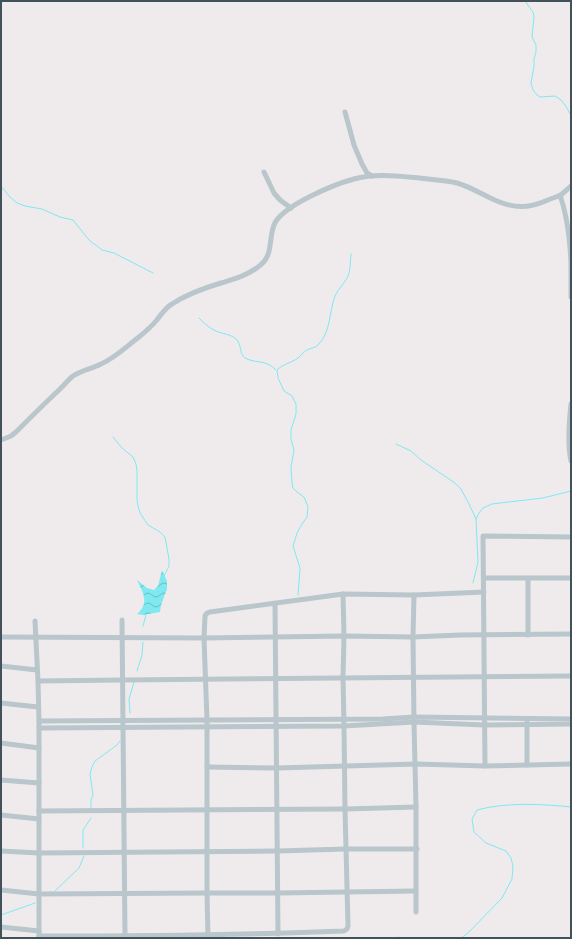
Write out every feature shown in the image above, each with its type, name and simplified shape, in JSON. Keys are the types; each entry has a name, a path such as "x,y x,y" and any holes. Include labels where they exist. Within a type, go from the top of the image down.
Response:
{"street":[{"path":"345,112 354,145 362,164 367,173 372,176"},
{"path":"264,172 277,197 291,208"},
{"path":"1,440 16,432 71,377 82,370 95,367 107,361 143,334 171,304 201,290 239,278 260,266 268,256 272,232 276,220 291,208 318,193 354,179 372,176 405,177 457,183 496,201 518,207 528,207 537,205 560,195 571,186"},
{"path":"560,195 568,230 571,264 571,297"},
{"path":"571,404 569,451 571,461"},
{"path":"485,766 483,536 571,537"},
{"path":"484,578 571,578"},
{"path":"528,578 528,635"},
{"path":"208,936 207,720 204,638 205,619 207,613 343,594 414,595 484,592"},
{"path":"1,927 39,935 125,936 208,936 346,930 348,926 344,766 343,594"},
{"path":"414,595 413,637 417,849 416,912"},
{"path":"275,604 278,934"},
{"path":"122,620 123,852 125,936"},
{"path":"35,621 39,721 39,935"},
{"path":"1,637 413,637 571,634"},
{"path":"1,666 37,670"},
{"path":"38,681 571,676"},
{"path":"1,703 38,707"},
{"path":"39,728 344,726 414,720 484,718 571,719"},
{"path":"527,718 527,765"},
{"path":"39,721 383,719 484,725 571,724"},
{"path":"1,743 39,748"},
{"path":"207,767 277,768 416,764 485,766 571,764"},
{"path":"1,780 39,783"},
{"path":"39,811 345,810 416,806"},
{"path":"1,815 39,819"},
{"path":"1,851 39,853 417,849"},
{"path":"1,890 40,894 277,894 416,891"}],"water":[{"path":"162,570 167,581 167,589 160,612 143,615 137,614 143,606 144,598 137,580 147,588 154,590 158,586"}],"waterway":[{"path":"525,1 533,12 534,17 532,37 536,45 536,52 531,83 533,90 540,97 555,96 561,100 571,115"},
{"path":"1,186 17,203 42,209 60,217 73,220 89,240 102,250 114,253 153,273"},
{"path":"298,595 300,568 293,546 297,533 307,517 308,507 304,497 293,488 292,483 291,467 294,450 291,439 291,430 296,414 296,404 292,396 284,391 278,378 277,370 298,358 306,351 317,346 322,340 328,328 335,296 348,275 351,254"},
{"path":"199,318 213,330 232,336 236,339 245,358 268,364 276,370"},
{"path":"113,437 122,448 133,457 136,464 137,499 140,513 148,525 160,532 165,537 169,566 164,576"},
{"path":"396,444 411,451 421,460 455,483 461,489 476,519"},
{"path":"473,583 478,562 476,519 483,508 492,504 543,498 571,491"},
{"path":"143,626 146,615"},
{"path":"137,671 142,655 143,642"},
{"path":"130,713 129,699 134,682"},
{"path":"91,808 91,800 93,795 90,774 92,767 95,761 117,745 120,741"},
{"path":"461,938 468,933 502,898 512,879 513,866 511,858 506,851 486,843 474,832 472,819 477,810 488,807 512,805 571,807"},
{"path":"83,848 83,830 91,818"},
{"path":"55,891 79,868 84,856"},
{"path":"1,915 35,903"},
{"path":"396,938 401,938"}]}
